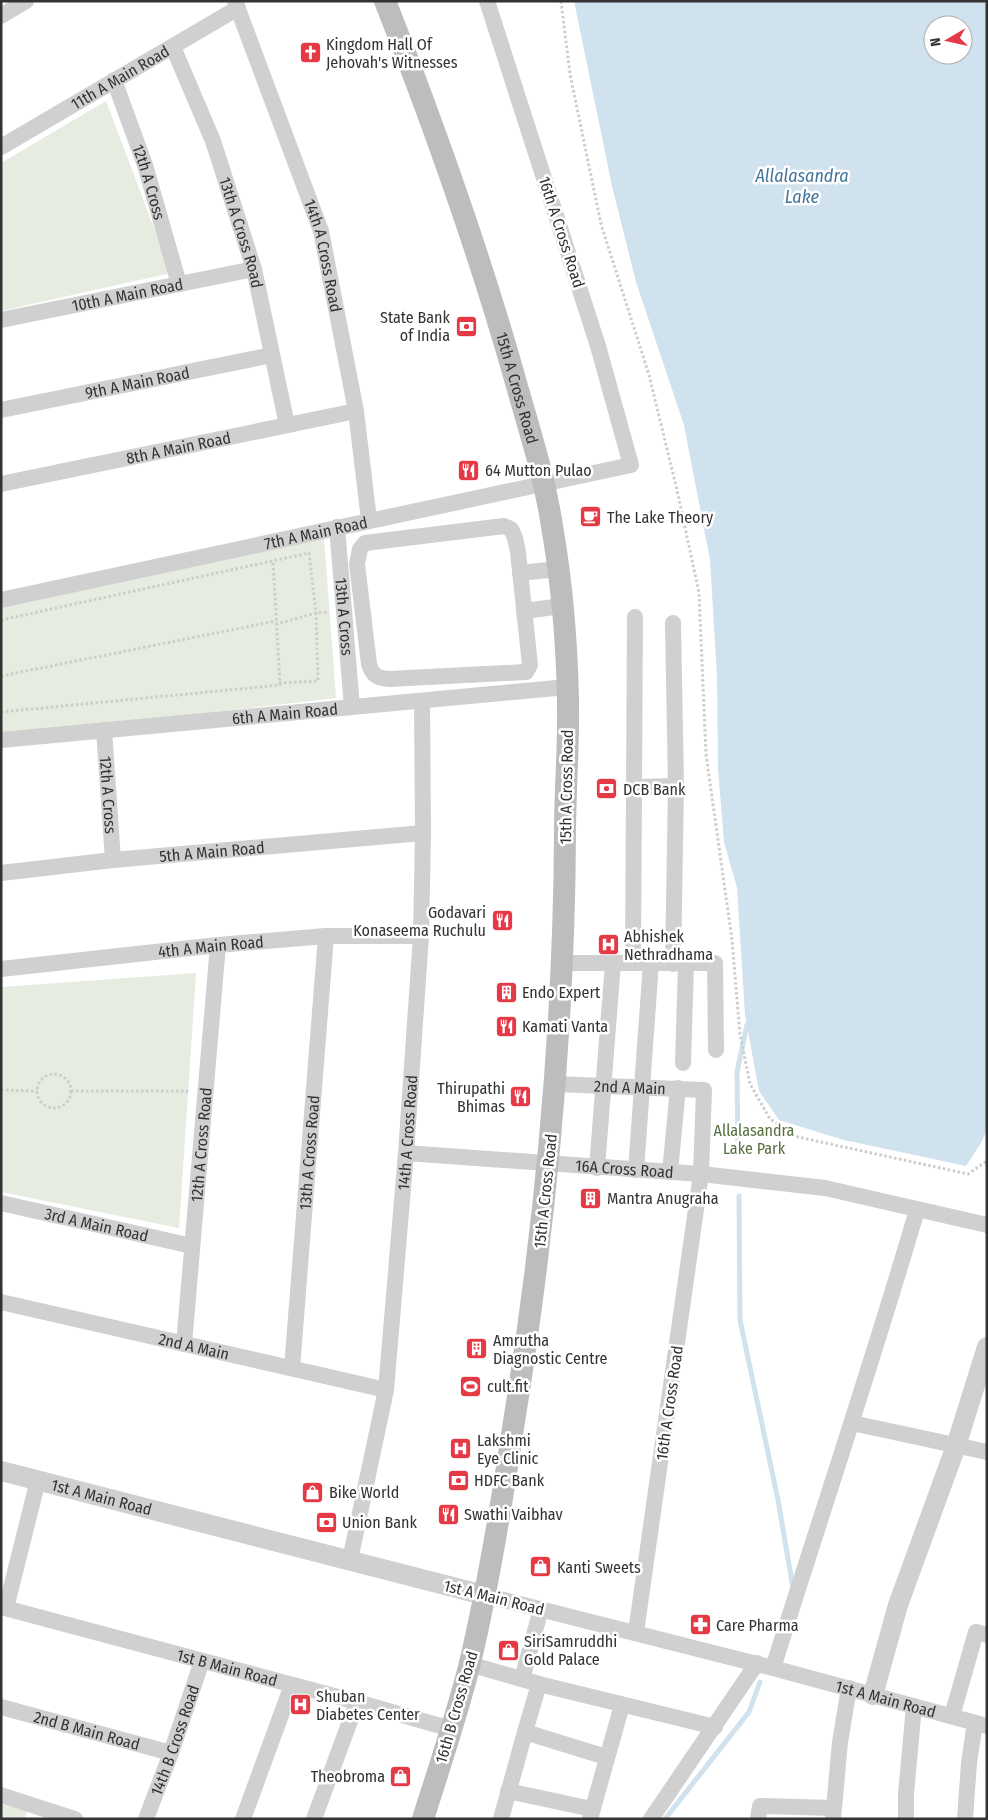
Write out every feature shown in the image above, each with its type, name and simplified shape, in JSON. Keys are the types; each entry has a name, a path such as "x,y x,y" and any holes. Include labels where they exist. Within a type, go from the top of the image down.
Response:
{"main road":[{"name":"15th A Cross Road","path":"385,1 426,105 494,308 544,483 562,606 567,687 568,755 562,963 556,1084 524,1363 484,1595"},
{"name":"16th B Cross Road","path":"423,1819 469,1664 484,1595"}],"street":[{"path":"1,16 26,1"},
{"name":"16th A Cross Road","path":"487,1 598,346 631,465"},
{"name":"11th A Main Road","path":"1,147 173,47 237,4"},
{"name":"14th A Cross Road","path":"237,4 321,231 356,411 369,520"},
{"name":"13th A Cross Road","path":"173,47 213,141 254,269 287,425"},
{"name":"12th A Cross","path":"114,80 145,165 180,284"},
{"name":"10th A Main Road","path":"1,320 254,269"},
{"name":"9th A Main Road","path":"1,410 272,355"},
{"name":"8th A Main Road","path":"1,484 356,411"},
{"name":"7th A Main Road","path":"1,600 631,465"},
{"path":"504,526 510,528 516,538 524,611 530,665 526,672 379,678 372,673 369,664 356,564 360,549 365,543 504,526"},
{"name":"13th A Cross","path":"337,527 352,707"},
{"path":"520,574 558,569"},
{"path":"524,611 562,606"},
{"path":"633,963 635,617"},
{"path":"673,624 683,1063"},
{"name":"6th A Main Road","path":"1,740 567,687"},
{"name":"14th A Cross Road","path":"350,1560 386,1390 406,1153 421,936 423,833 422,701"},
{"name":"12th A Cross","path":"104,730 113,860"},
{"path":"635,787 676,786"},
{"name":"5th A Main Road","path":"1,873 113,860 423,833"},
{"name":"13th A Cross Road","path":"292,1368 326,936"},
{"name":"4th A Main Road","path":"1,969 218,945 326,936 421,936"},
{"name":"12th A Cross Road","path":"184,1344 218,945"},
{"path":"562,963 715,963 716,1050"},
{"path":"597,1168 612,963"},
{"path":"636,1170 651,963"},
{"name":"2nd A Main","path":"556,1084 704,1090"},
{"path":"670,1172 678,1088"},
{"name":"16th A Cross Road","path":"636,1632 701,1174 704,1090"},
{"path":"406,1153 548,1164"},
{"name":"16A Cross Road","path":"548,1164 701,1174 825,1188 987,1225"},
{"name":"3rd A Main Road","path":"1,1203 192,1246"},
{"path":"773,1668 863,1391 917,1210"},
{"name":"2nd A Main","path":"1,1302 386,1390"},
{"path":"873,1695 898,1605 956,1446 987,1347"},
{"path":"852,1423 987,1452"},
{"name":"1st A Main Road","path":"1,1471 757,1663 981,1724"},
{"path":"4,1608 38,1480"},
{"name":"1st B Main Road","path":"4,1608 357,1702 451,1729"},
{"path":"522,1679 541,1609"},
{"path":"952,1716 976,1632 987,1635"},
{"name":"14th B Cross Road","path":"146,1819 171,1753 202,1661"},
{"path":"651,1819 757,1663"},
{"path":"469,1664 539,1684 715,1727"},
{"path":"501,1819 539,1684"},
{"path":"243,1819 292,1685"},
{"path":"758,1819 760,1806 834,1813 840,1742 849,1688"},
{"path":"314,1819 357,1702"},
{"path":"508,1791 591,1814 622,1705"},
{"path":"906,1819 906,1794 914,1706"},
{"name":"2nd B Main Road","path":"1,1707 171,1753"},
{"path":"965,1819 969,1763 981,1724"},
{"path":"525,1732 606,1757"},
{"path":"1,1795 42,1814 75,1819"}],"path":[{"path":"561,1 570,74 601,224 649,375 699,592 706,754 732,940 740,1034 750,1084 770,1120 798,1137 968,1174 987,1161"},
{"path":"1,620 309,553 316,614 318,681 280,683 280,685 1,712"},
{"path":"273,561 280,683"},
{"path":"1,676 316,614"},
{"path":"54,1074 63,1076 67,1080 71,1091 68,1100 63,1105 57,1107 44,1104 40,1100 37,1091 40,1081 45,1076 54,1074"},
{"path":"1,1090 37,1091"},
{"path":"71,1091 205,1092"}],"shaded area":[{"path":"106,101 171,273 1,311 1,163"},
{"path":"324,537 336,698 1,737 1,605"},
{"path":"196,973 179,1228 1,1192 1,987"},
{"path":"1,1804 28,1811 24,1819 1,1819"}],"water":[{"name":"Allalasandra Lake","path":"574,1 987,1 987,1129 981,1143 966,1166 844,1140 779,1120 759,1091 745,1015 737,888 724,842 718,769 717,676 710,560 684,425 636,282 612,186"}],"waterway":[{"path":"738,1152 737,1072 747,1025"},
{"path":"739,1196 740,1320 778,1500 793,1588"},
{"path":"665,1819 749,1712 760,1682"}],"place":[{"name":"Kingdom Hall Of Jehovah's Witnesses","path":"310,53"},
{"name":"State Bank of India","path":"466,326"},
{"name":"64 Mutton Pulao","path":"469,470"},
{"name":"The Lake Theory","path":"591,517"},
{"name":"DCB Bank","path":"607,789"},
{"name":"Godavari Konaseema Ruchulu","path":"502,921"},
{"name":"Abhishek Nethradhama","path":"608,945"},
{"name":"Endo Expert","path":"506,992"},
{"name":"Kamati Vanta","path":"506,1026"},
{"name":"Thirupathi Bhimas","path":"521,1097"},
{"name":"Mantra Anugraha","path":"591,1198"},
{"name":"Amrutha Diagnostic Centre","path":"477,1349"},
{"name":"cult.fit","path":"471,1386"},
{"name":"Lakshmi Eye Clinic","path":"461,1449"},
{"name":"HDFC Bank","path":"458,1480"},
{"name":"Bike World","path":"313,1492"},
{"name":"Swathi Vaibhav","path":"448,1514"},
{"name":"Union Bank","path":"326,1522"},
{"name":"Kanti Sweets","path":"541,1567"},
{"name":"Care Pharma","path":"700,1625"},
{"name":"SiriSamruddhi Gold Palace","path":"508,1650"},
{"name":"Shuban Diabetes Center","path":"300,1705"},
{"name":"Theobroma","path":"401,1776"}],"park label":[{"name":"Allalasandra Lake Park","path":"754,1139"}]}
